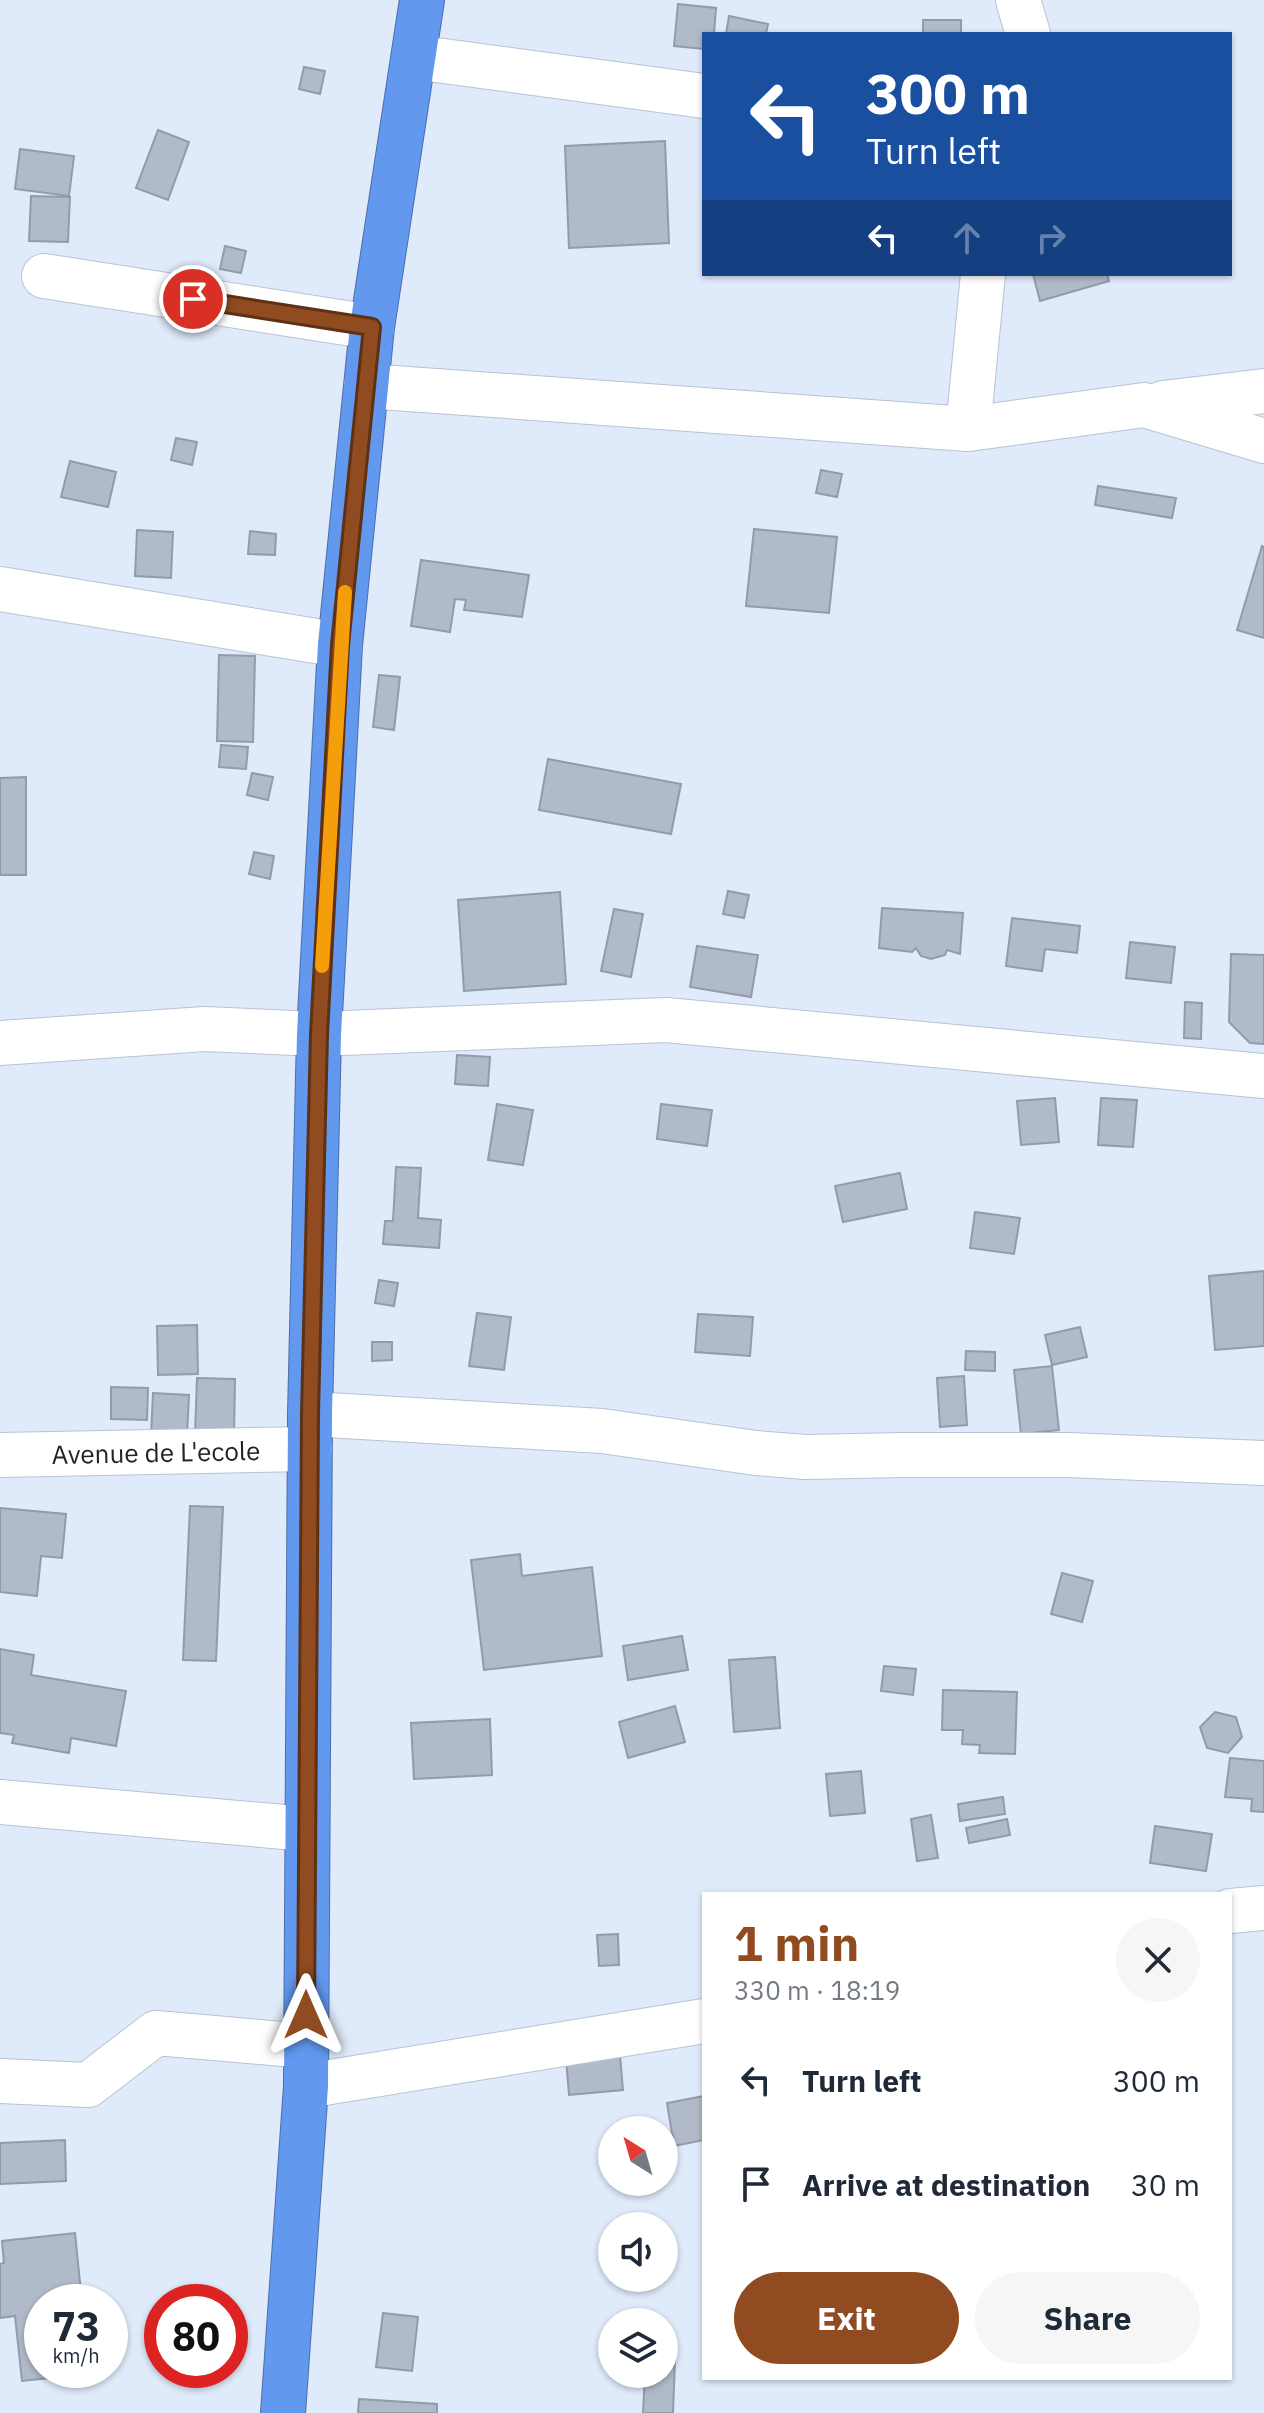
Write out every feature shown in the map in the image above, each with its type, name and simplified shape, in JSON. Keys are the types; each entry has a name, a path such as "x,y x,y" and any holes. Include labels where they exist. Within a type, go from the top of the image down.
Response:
{"highway":[{"path":"283,2413 306,2066 310,1431 319,1034 340,645 372,327 422,0"}],"street":[{"path":"1018,0 1027,32"},
{"path":"414,57 702,96"},
{"path":"44,276 372,327"},
{"path":"968,429 983,276"},
{"path":"366,386 968,429 1264,391"},
{"path":"1144,405 1264,441"},
{"path":"0,589 340,645"},
{"path":"0,1043 205,1029 319,1034 666,1020 1264,1076"},
{"name":"Avenue de L'ecole","path":"0,1455 310,1431 602,1431 805,1457 1068,1455 1264,1463"},
{"path":"0,1802 307,1829"},
{"path":"1232,1911 1264,1908"},
{"path":"0,2081 88,2085 156,2033 306,2066 702,2021"}],"building":[{"path":"678,4 716,8 714,32 702,32 702,49 674,46"},
{"path":"729,16 768,24 766,32 726,32"},
{"path":"923,20 961,20 961,32 923,32"},
{"path":"304,67 325,71 320,94 299,89"},
{"path":"158,130 189,142 168,200 136,188"},
{"path":"665,141 669,243 569,248 565,146"},
{"path":"20,149 74,156 69,196 15,189"},
{"path":"31,196 70,197 68,242 29,241"},
{"path":"225,246 246,251 241,273 220,269"},
{"path":"1034,276 1108,276 1109,281 1040,301"},
{"path":"176,438 197,442 192,465 171,460"},
{"path":"70,461 116,472 108,507 61,497"},
{"path":"821,470 842,474 837,497 816,493"},
{"path":"1098,486 1176,498 1172,518 1095,505"},
{"path":"754,529 837,537 829,613 746,606"},
{"path":"137,530 173,532 171,578 135,576"},
{"path":"250,531 276,534 275,555 248,554"},
{"path":"1264,547 1264,638 1237,630"},
{"path":"421,560 529,575 522,617 464,610 466,600 455,599 450,632 411,626"},
{"path":"219,655 255,656 253,742 217,741"},
{"path":"379,675 400,677 394,730 373,727"},
{"path":"221,745 248,747 246,769 219,767"},
{"path":"548,759 681,784 671,834 539,810"},
{"path":"252,773 273,777 268,800 247,795"},
{"path":"26,777 26,875 0,875 0,778"},
{"path":"254,852 274,856 270,879 249,874"},
{"path":"728,891 749,895 744,918 723,914"},
{"path":"560,892 566,984 464,991 458,900"},
{"path":"882,908 963,913 960,954 947,950 945,955 931,959 921,956 916,948 912,952 879,948"},
{"path":"614,909 643,914 631,977 601,971"},
{"path":"1012,918 1080,926 1077,953 1045,949 1042,971 1006,966"},
{"path":"1130,942 1175,947 1171,983 1126,978"},
{"path":"697,946 758,955 751,997 690,987"},
{"path":"1231,954 1264,955 1264,1044 1250,1043 1229,1022"},
{"path":"1185,1002 1202,1003 1201,1039 1184,1038"},
{"path":"457,1055 490,1057 488,1086 455,1084"},
{"path":"1055,1098 1059,1142 1021,1145 1017,1101"},
{"path":"1101,1098 1137,1100 1133,1147 1098,1145"},
{"path":"497,1104 533,1110 523,1165 488,1160"},
{"path":"661,1104 712,1110 707,1146 657,1139"},
{"path":"396,1167 421,1168 418,1218 441,1220 439,1248 383,1244 385,1221 393,1221"},
{"path":"900,1173 907,1209 843,1222 835,1186"},
{"path":"975,1212 1020,1218 1014,1254 970,1248"},
{"path":"1264,1271 1264,1346 1215,1350 1209,1276"},
{"path":"379,1280 398,1283 394,1306 375,1303"},
{"path":"477,1313 511,1317 504,1370 469,1366"},
{"path":"698,1314 753,1317 750,1356 695,1352"},
{"path":"197,1325 198,1374 158,1375 157,1326"},
{"path":"1080,1327 1087,1357 1052,1365 1045,1335"},
{"path":"372,1342 392,1342 392,1360 372,1361"},
{"path":"966,1351 995,1352 995,1371 965,1370"},
{"path":"1052,1366 1059,1430 1021,1434 1014,1370"},
{"path":"964,1376 967,1425 940,1427 937,1378"},
{"path":"197,1378 235,1379 234,1435 195,1434"},
{"path":"111,1387 148,1388 147,1420 111,1419"},
{"path":"153,1393 189,1395 187,1436 151,1435"},
{"path":"190,1506 223,1507 216,1661 183,1660"},
{"path":"0,1508 66,1514 62,1558 41,1556 37,1596 0,1592"},
{"path":"520,1554 522,1576 592,1567 602,1656 484,1670 471,1560"},
{"path":"1062,1573 1093,1581 1082,1622 1051,1614"},
{"path":"682,1636 688,1670 628,1680 623,1646"},
{"path":"0,1649 34,1655 31,1675 126,1691 116,1746 71,1738 69,1753 12,1743 14,1735 0,1733"},
{"path":"775,1657 780,1728 734,1732 729,1660"},
{"path":"884,1666 916,1669 913,1695 881,1691"},
{"path":"943,1690 1017,1692 1015,1754 979,1753 980,1745 962,1744 963,1730 942,1730"},
{"path":"675,1706 685,1742 628,1758 619,1722"},
{"path":"1215,1712 1236,1717 1242,1737 1228,1753 1207,1748 1200,1727"},
{"path":"490,1719 492,1775 414,1779 411,1723"},
{"path":"1230,1758 1264,1761 1264,1812 1251,1811 1252,1799 1225,1797"},
{"path":"861,1771 865,1813 830,1816 826,1774"},
{"path":"1003,1797 1005,1814 960,1821 958,1804"},
{"path":"931,1815 938,1858 917,1861 911,1819"},
{"path":"1007,1819 1010,1835 969,1843 966,1828"},
{"path":"1155,1826 1212,1834 1206,1871 1150,1863"},
{"path":"618,1934 619,1965 599,1966 597,1935"},
{"path":"620,2055 623,2090 569,2095 566,2059"},
{"path":"702,2096 702,2140 678,2145 678,2116 669,2116 667,2103"},
{"path":"65,2140 66,2181 0,2184 0,2143"},
{"path":"75,2233 80,2284 24,2284 24,2381 15,2316 0,2318 0,2264 4,2263 2,2241"},
{"path":"383,2313 418,2317 412,2371 376,2367"},
{"path":"644,2388 674,2388 673,2413 643,2413"},
{"path":"359,2399 437,2404 437,2413 358,2413"}],"slow traffic":[{"path":"322,966 345,592"}],"route":[{"path":"193,299 372,327 340,645 319,1034 310,1414 306,2015"}]}
